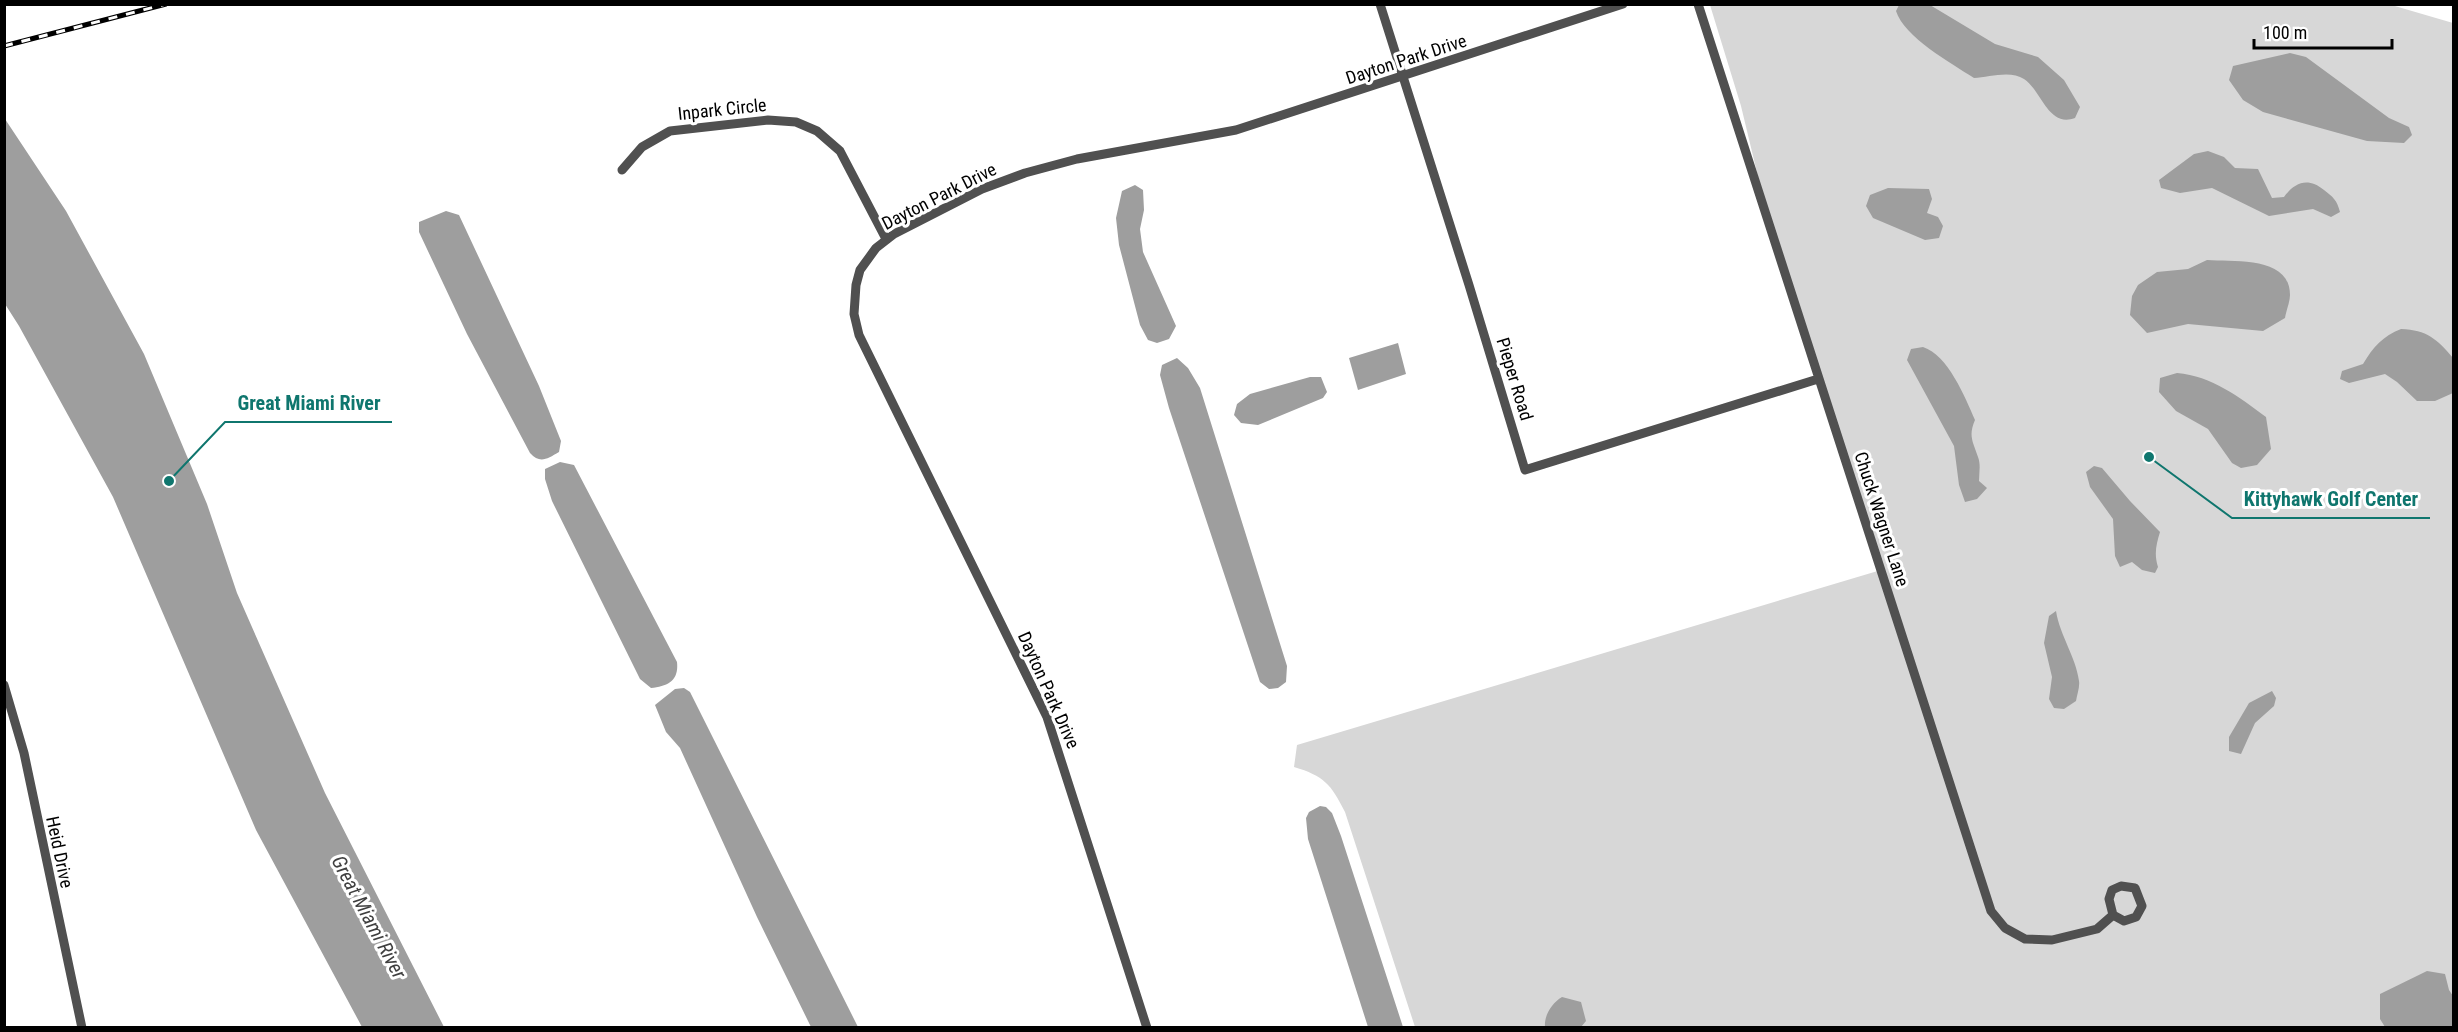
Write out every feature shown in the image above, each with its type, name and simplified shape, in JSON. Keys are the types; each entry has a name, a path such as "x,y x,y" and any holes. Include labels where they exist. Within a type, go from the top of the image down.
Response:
{"street":[{"name":"Pieper Road","path":"1380,4 1525,470 1818,379"},
{"name":"Dayton Park Drive","path":"1147,1028 1047,717 869,358 856,325 853,299 860,270 876,248 886,239 982,189 1025,173 1077,159 1236,130 1403,78 1623,4"},
{"name":"Chuck Wagner Lane","path":"1698,4 1991,911 2006,928 2025,939 2052,940 2097,929 2113,915"},
{"name":"Inpark Circle","path":"622,170 642,147 670,131 768,120 796,122 816,131 840,151 886,239"},
{"name":"Heid Drive","path":"4,685 24,753 82,1028"}],"shaded area":[{"path":"2388,4 2453,23 2453,1027 1415,1027 1345,812 1326,782 1294,767 1297,745 1881,570 1773,239 1741,106 1710,5"}],"water":[{"path":"1899,5 1930,5 1995,44 2038,57 2064,80 2080,107 2075,118 2066,120 2058,118 2046,107 2030,85 2019,76 2006,74 1974,78 1953,65 1929,49 1908,30 1896,11"},
{"path":"2290,53 2306,57 2389,118 2409,127 2412,135 2404,143 2367,141 2263,112 2243,100 2229,80 2233,66"},
{"path":"5,119 66,211 144,354 207,504 237,593 325,793 444,1027 362,1027 256,830 113,497 5,304"},
{"path":"2208,151 2224,157 2235,168 2258,169 2272,198 2284,197 2302,183 2313,184 2332,197 2338,204 2340,212 2331,217 2313,209 2269,216 2212,188 2180,193 2161,188 2159,180 2194,154"},
{"path":"1135,185 1143,190 1144,210 1140,229 1143,252 1176,326 1169,339 1157,343 1148,340 1140,325 1119,245 1116,218 1122,191"},
{"path":"1888,188 1929,189 1932,199 1927,213 1938,217 1943,226 1939,238 1925,240 1873,218 1866,206 1870,195"},
{"path":"446,211 459,215 539,386 561,441 559,452 547,458 540,459 530,453 467,334 419,232 419,222"},
{"path":"2207,260 2259,264 2281,273 2288,282 2290,295 2285,318 2263,331 2188,324 2147,333 2130,315 2132,296 2138,285 2157,272 2188,269"},
{"path":"2401,329 2418,331 2431,337 2453,358 2453,393 2435,401 2417,401 2385,374 2349,383 2340,379 2342,371 2363,364 2379,343"},
{"path":"1398,343 1406,374 1358,390 1349,358"},
{"path":"1923,347 1932,351 1948,368 1961,389 1975,420 1972,435 1979,463 1979,481 1987,488 1977,499 1965,502 1959,485 1954,446 1907,360 1911,349"},
{"path":"1177,358 1188,368 1200,388 1287,666 1286,682 1278,688 1269,689 1260,682 1169,408 1160,375 1162,365"},
{"path":"2177,373 2202,378 2213,383 2266,417 2271,449 2257,465 2241,468 2232,463 2208,429 2176,411 2159,392 2160,378"},
{"path":"1310,377 1321,377 1327,392 1323,398 1258,425 1241,423 1234,415 1237,404 1250,394"},
{"path":"560,462 574,465 677,662 674,678 663,686 651,688 640,679 552,501 545,479 545,469"},
{"path":"2094,466 2102,468 2160,532 2156,550 2158,567 2155,573 2142,570 2132,562 2120,567 2115,556 2113,519 2090,487 2086,472"},
{"path":"2056,611 2075,663 2079,683 2076,701 2064,709 2054,708 2049,699 2052,677 2044,643 2049,616"},
{"path":"684,688 690,692 858,1027 811,1027 757,917 680,748 666,732 655,705 675,689"},
{"path":"2272,691 2276,698 2274,706 2255,723 2241,754 2229,751 2229,737 2249,703"},
{"path":"1320,806 1326,807 1332,813 1341,836 1403,1027 1368,1027 1308,839 1306,818 1309,812"},
{"path":"2427,971 2445,974 2453,996 2453,1027 2385,1027 2380,1019 2380,994"},
{"path":"1562,997 1581,1002 1586,1021 1581,1027 1545,1027 1549,1010"}],"railway":[{"path":"4,46 166,4"}],"place":[{"name":"Kittyhawk Golf Center","path":"2149,457"},
{"name":"Great Miami River","path":"169,481"}]}
